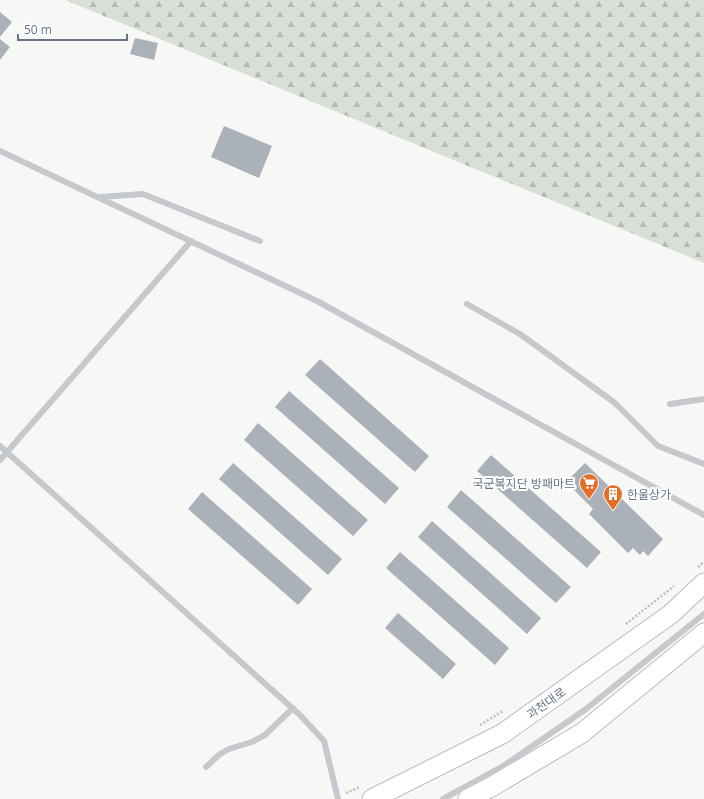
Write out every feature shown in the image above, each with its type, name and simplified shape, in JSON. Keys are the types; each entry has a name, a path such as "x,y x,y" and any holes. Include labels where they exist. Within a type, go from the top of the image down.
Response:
{"main road":[{"name":"과천대로","path":"369,792 502,734 671,614 699,577"},
{"path":"468,799 493,786 582,733 704,633"}],"lane":[{"path":"0,151 317,301 704,515"},
{"path":"98,197 143,194 260,241"},
{"path":"0,460 191,241"},
{"path":"467,304 520,334 609,399 658,446 704,464"},
{"path":"670,404 704,399"},
{"path":"0,446 293,708 324,741 337,798"},
{"path":"443,799 502,767 586,709 704,614"},
{"path":"206,767 220,754 229,749 252,742 265,735 293,708"}],"path":[{"path":"699,577 704,562"},
{"path":"620,628 676,585"},
{"path":"477,726 504,710"},
{"path":"337,798 369,792"}],"green space":[{"path":"65,0 704,0 704,263"}],"building":[{"path":"0,12 12,22 0,37"},
{"path":"135,38 158,43 154,60 130,54"},
{"path":"0,39 10,47 0,60"},
{"path":"224,126 272,146 259,178 211,157"},
{"path":"320,359 429,456 415,472 305,375"},
{"path":"289,391 399,488 385,504 275,407"},
{"path":"258,423 368,520 353,536 244,440"},
{"path":"491,455 601,552 587,568 477,471"},
{"path":"233,463 342,559 328,575 219,479"},
{"name":"한울상가","path":"585,463 663,539 648,556 643,551 640,555 633,548 628,553 589,514 593,509 566,482"},
{"path":"461,490 571,587 556,603 447,507"},
{"path":"202,492 312,589 298,605 188,509"},
{"path":"432,521 541,618 527,634 418,537"},
{"path":"400,552 509,648 495,665 386,568"},
{"path":"398,613 456,664 443,679 385,628"}],"place":[{"name":"국군복지단 방패마트","path":"589,500"},
{"name":"한울상가","path":"613,511"}]}
